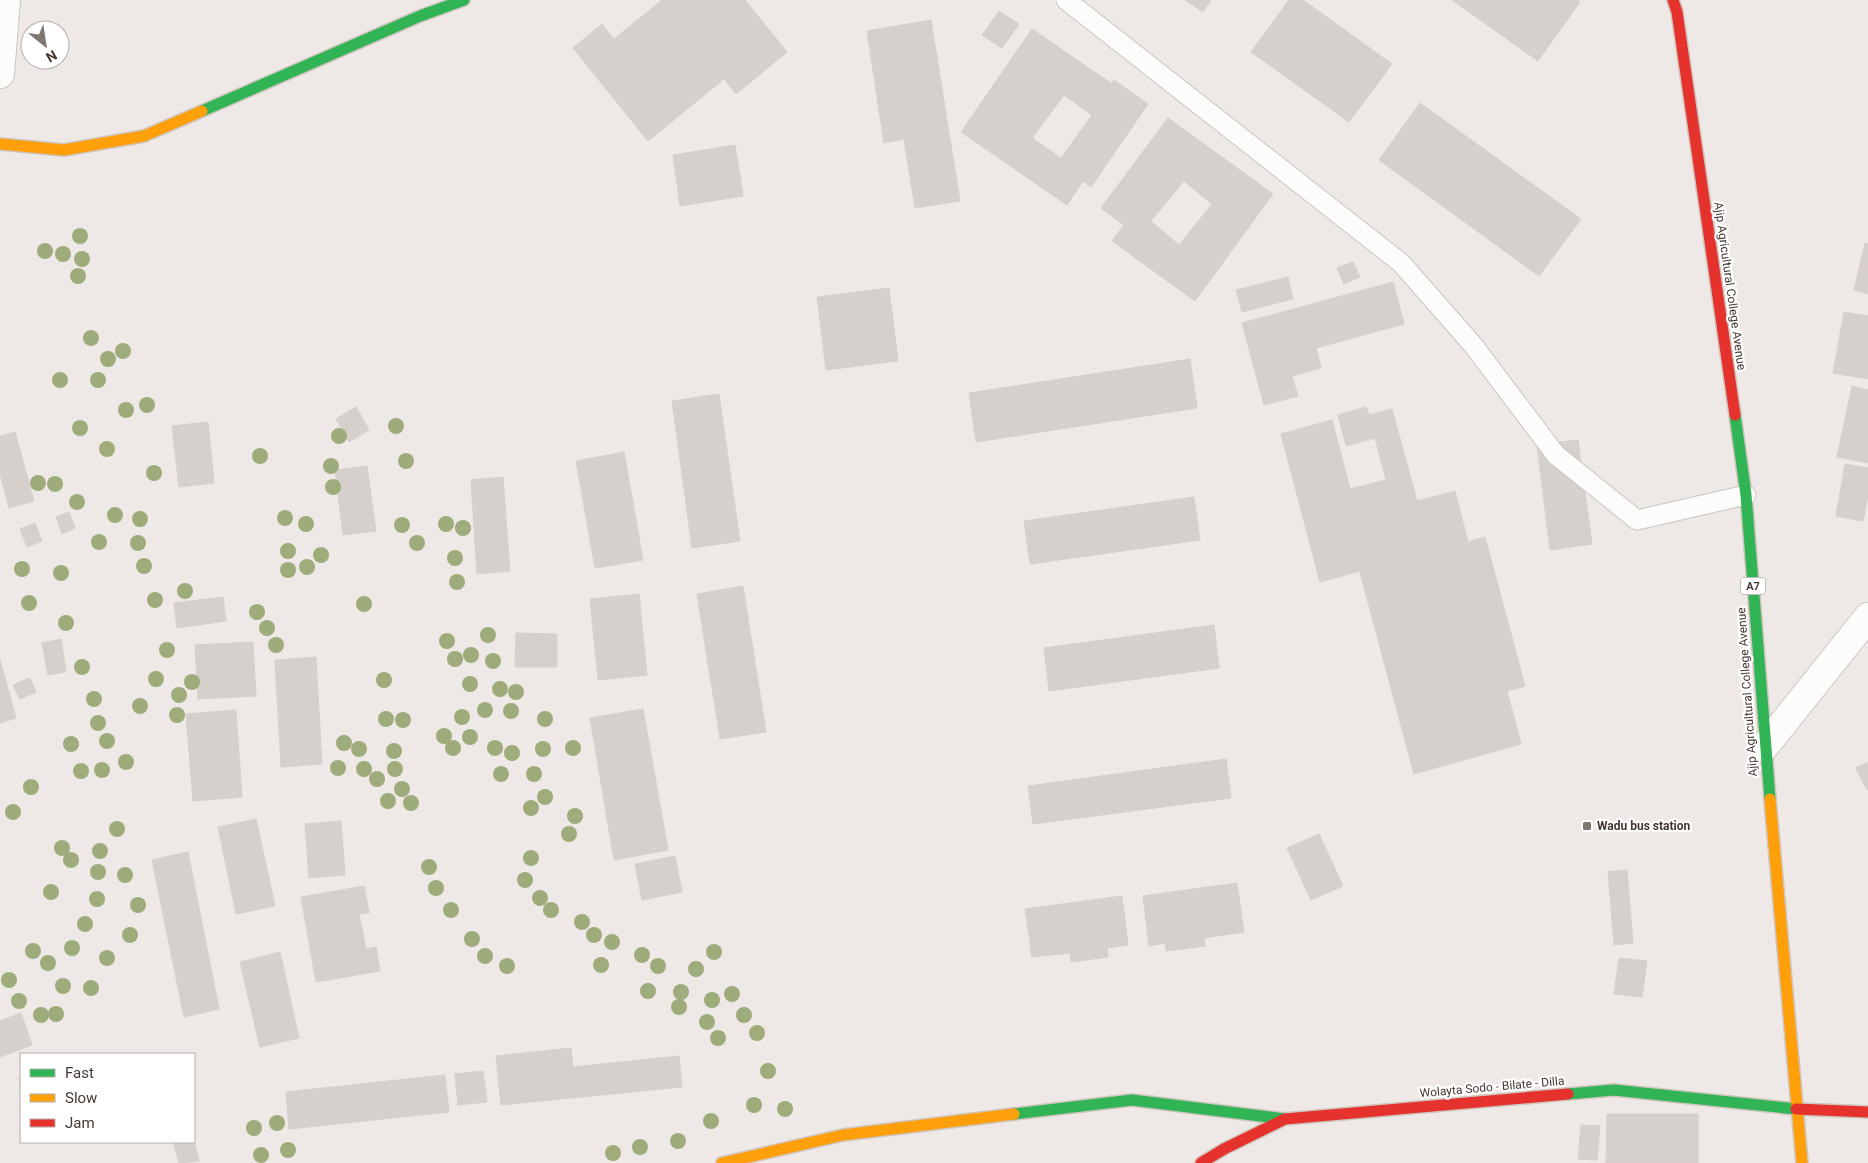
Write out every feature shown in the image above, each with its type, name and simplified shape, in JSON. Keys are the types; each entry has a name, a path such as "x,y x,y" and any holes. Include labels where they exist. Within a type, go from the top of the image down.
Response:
{"main road":[{"path":"0,144 64,150 144,136 420,16 464,0"},
{"name":"A7","path":"1673,0 1678,6"},
{"name":"Ajip Agricultural College Avenue","path":"1678,6 1746,495 1765,746 1802,1163"},
{"name":"Wolayta Sodo - Bilate - Dilla","path":"1201,1163 1224,1149 1285,1119 1614,1090 1796,1109 1868,1112"},
{"path":"722,1163 843,1135 1132,1100 1285,1119"},
{"path":"1224,1149 1227,1163"}],"street":[{"path":"0,74 6,0"},
{"path":"1765,746 1868,618"}],"lane":[{"path":"1066,0 1401,263 1474,345 1556,455 1637,520 1746,495"}],"building":[{"path":"662,0 745,0 787,52 736,94 724,79 648,141 573,48 602,24 614,39"},
{"path":"1185,0 1211,0 1203,12"},
{"path":"1289,0 1303,0 1392,64 1349,122 1251,52"},
{"path":"1452,0 1577,0 1580,2 1538,61"},
{"path":"999,11 1019,24 1002,48 982,35"},
{"path":"931,20 960,201 915,208 904,139 884,143 867,31"},
{"path":"1032,29 1112,84 1114,80 1148,104 1091,187 1083,181 1067,205 961,132","holes":["1064,95 1092,115 1061,158 1032,138"]},
{"path":"1420,103 1581,219 1539,276 1379,160"},
{"path":"1168,118 1273,194 1195,301 1112,241 1124,225 1101,208","holes":["1184,181 1212,204 1179,245 1151,221"]},
{"path":"735,145 743,196 680,206 673,155"},
{"path":"1865,243 1868,244 1868,294 1854,290"},
{"path":"1353,262 1360,277 1344,284 1337,268"},
{"path":"1288,277 1293,299 1242,312 1236,290"},
{"path":"1393,282 1404,324 1316,348 1321,368 1292,376 1298,396 1264,405 1242,323"},
{"path":"889,288 898,361 826,370 817,297"},
{"path":"1844,312 1868,316 1868,379 1833,373"},
{"path":"1190,359 1197,408 976,442 969,393"},
{"path":"1852,386 1868,390 1868,463 1837,457"},
{"path":"719,394 740,541 692,548 672,401"},
{"path":"356,407 369,430 349,442 336,419"},
{"path":"1366,407 1369,415 1392,409 1417,501 1346,520 1360,571 1320,582 1281,434 1332,420 1350,489 1386,480 1375,438 1346,446 1338,415"},
{"path":"208,422 214,483 179,487 172,426"},
{"path":"15,432 34,501 9,508 0,474 0,436"},
{"path":"1578,440 1592,544 1550,550 1537,445"},
{"path":"624,452 643,560 595,568 576,461"},
{"path":"1845,464 1868,468 1868,495 1863,521 1836,516"},
{"path":"367,466 376,531 343,535 335,470"},
{"path":"503,477 510,571 477,574 471,480"},
{"path":"1455,491 1468,542 1485,537 1525,686 1507,691 1521,744 1414,774 1346,520"},
{"path":"1194,497 1200,540 1030,564 1024,521"},
{"path":"69,512 75,528 62,534 56,517"},
{"path":"35,523 42,541 27,547 20,529"},
{"path":"743,586 766,732 720,739 697,594"},
{"path":"639,594 647,675 598,680 590,599"},
{"path":"223,597 226,621 177,628 174,603"},
{"path":"1214,625 1219,668 1049,691 1044,648"},
{"path":"516,633 557,634 557,667 515,667"},
{"path":"61,639 66,672 48,675 42,643"},
{"path":"253,642 256,696 198,699 195,645"},
{"path":"316,657 322,764 281,767 275,660"},
{"path":"0,660 16,718 0,723"},
{"path":"30,678 36,692 20,699 13,685"},
{"path":"643,709 668,850 614,860 590,718"},
{"path":"236,710 242,797 193,801 186,714"},
{"path":"1226,759 1231,798 1033,824 1028,786"},
{"path":"1868,762 1868,790 1867,790 1856,768"},
{"path":"256,819 275,906 236,914 218,827"},
{"path":"341,821 345,875 309,878 305,824"},
{"path":"1319,834 1343,886 1311,900 1287,848"},
{"path":"188,852 219,1009 184,1017 152,860"},
{"path":"675,856 682,892 642,900 635,864"},
{"path":"1627,870 1633,943 1614,945 1608,872"},
{"path":"1237,883 1244,932 1204,938 1205,946 1166,951 1165,943 1149,946 1143,896"},
{"path":"364,886 369,913 359,914 366,949 376,947 380,971 316,982 301,897"},
{"path":"1122,896 1128,945 1107,948 1108,957 1071,962 1070,953 1032,957 1025,909"},
{"path":"280,952 299,1038 260,1047 240,962"},
{"path":"1619,958 1647,961 1642,997 1614,994"},
{"path":"21,1013 32,1045 0,1057 0,1021"},
{"path":"571,1048 573,1067 679,1056 682,1087 501,1105 496,1056"},
{"path":"483,1071 487,1102 458,1105 455,1074"},
{"path":"445,1075 449,1112 289,1129 286,1092"},
{"path":"1607,1114 1698,1114 1698,1163 1606,1163"},
{"path":"1581,1125 1600,1126 1597,1160 1578,1159"},
{"path":"173,1143 194,1143 199,1161 179,1163"}],"traffic: fast":[{"path":"202,111 420,16 464,0"},
{"path":"1735,415 1746,495 1770,799"},
{"path":"1568,1094 1614,1090 1796,1109"},
{"path":"1014,1114 1132,1100 1285,1119"}],"traffic: slow":[{"path":"0,144 64,150 144,136 202,111"},
{"path":"1770,799 1802,1163"},
{"path":"722,1163 843,1135 1014,1114"}],"traffic: jam":[{"path":"1673,0 1677,12 1735,415"},
{"path":"1201,1163 1224,1149 1285,1119 1568,1094"},
{"path":"1796,1109 1868,1112"}],"place":[{"name":"Wadu bus station","path":"1587,826"}]}
